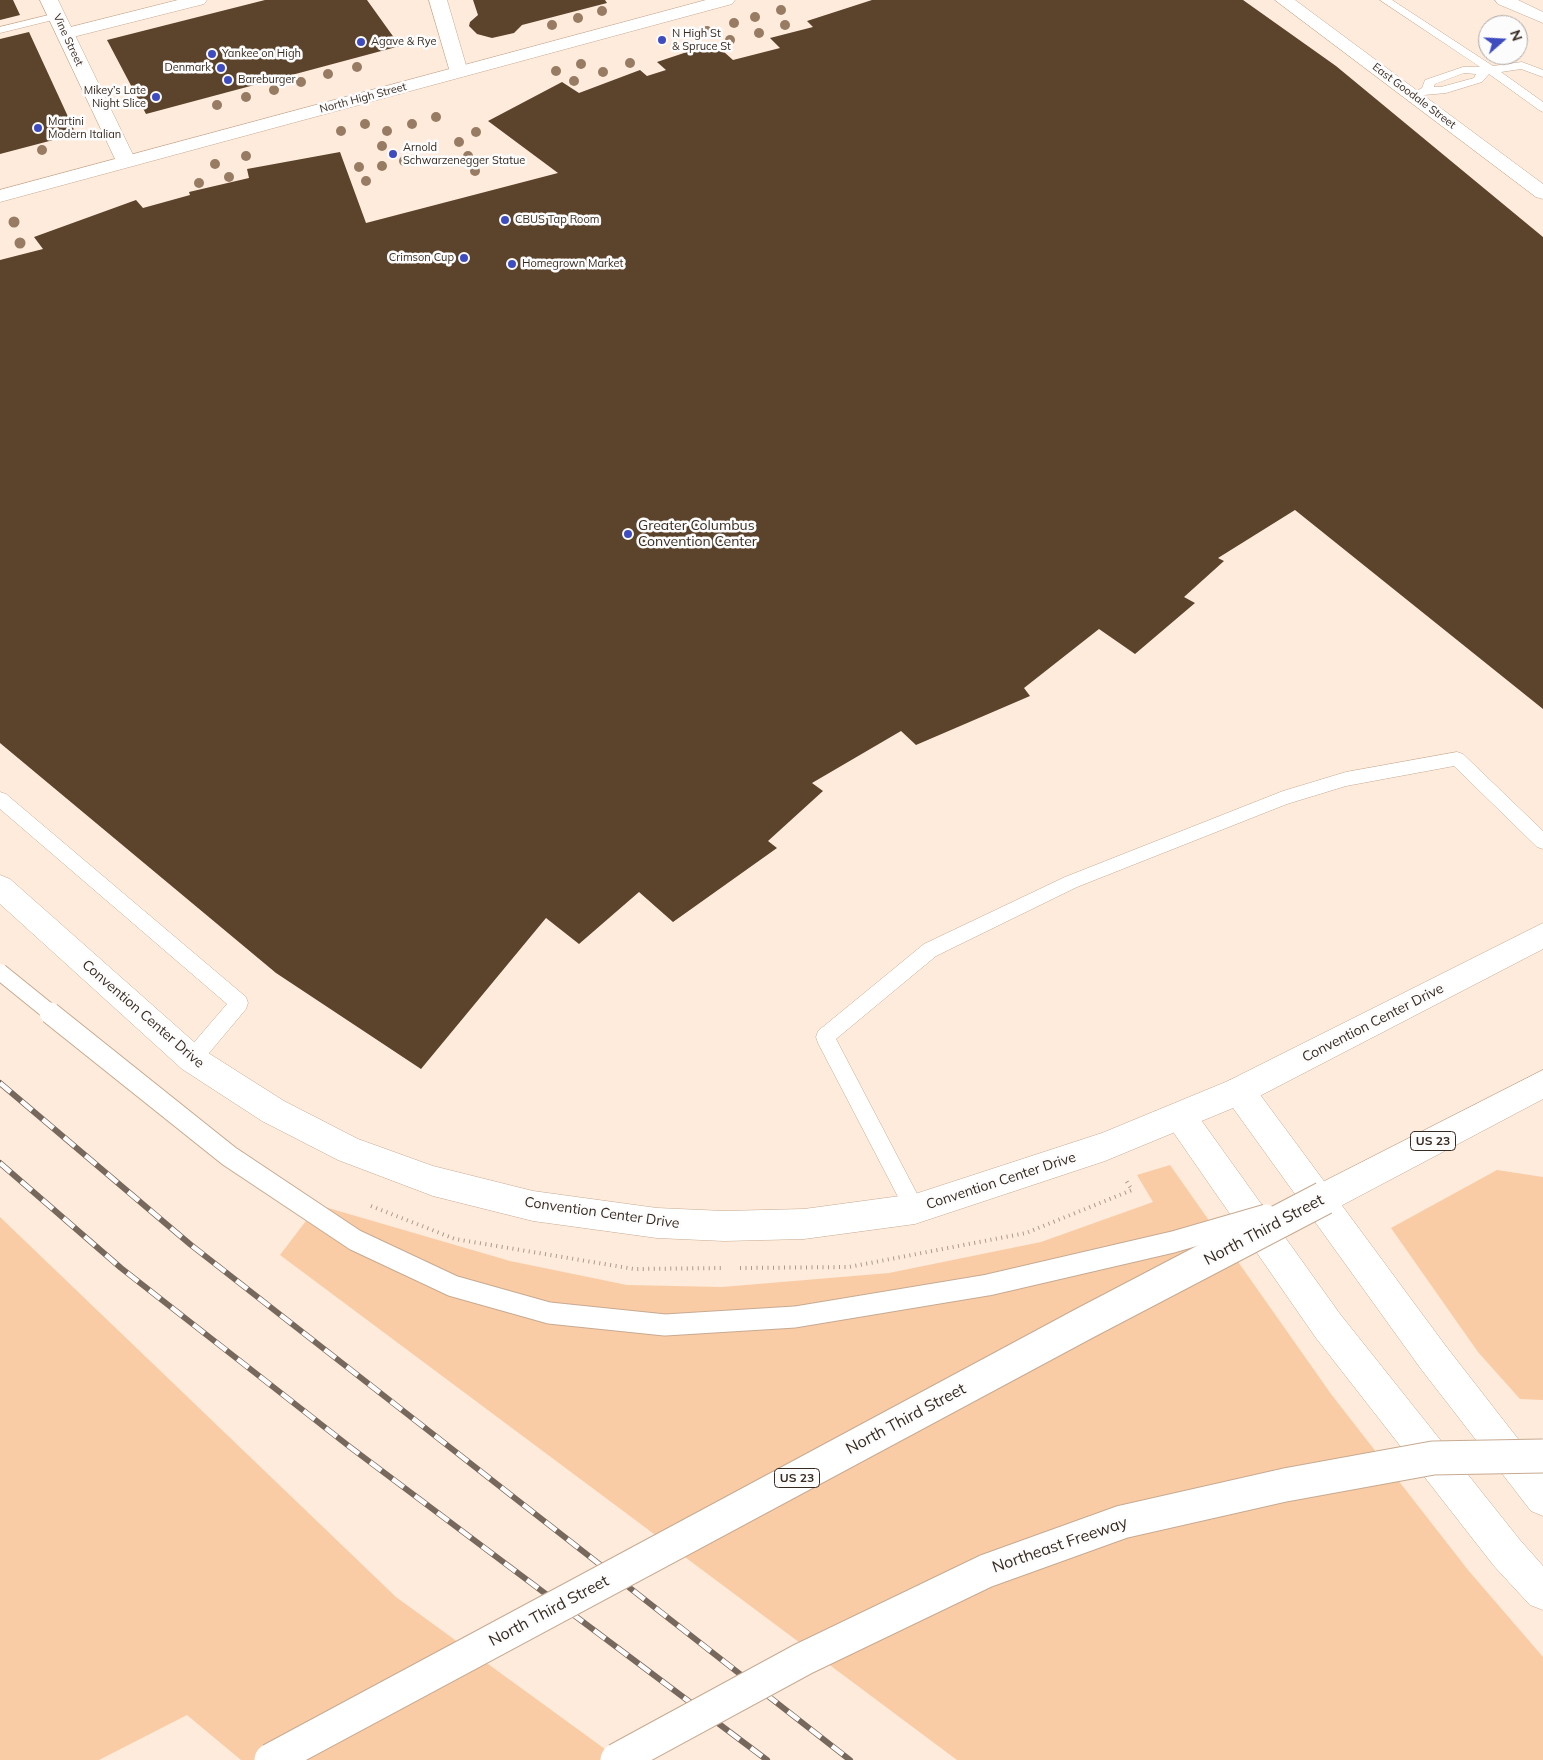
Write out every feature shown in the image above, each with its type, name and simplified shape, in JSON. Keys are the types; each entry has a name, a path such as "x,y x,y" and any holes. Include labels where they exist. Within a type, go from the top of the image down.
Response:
{"main road":[{"name":"Vine Street","path":"49,0 126,161"},
{"path":"65,34 198,0"},
{"path":"438,0 459,72"},
{"name":"North High Street","path":"0,196 726,0"},
{"name":"East Goodale Street","path":"1284,0 1420,93 1543,193"},
{"path":"1504,0 1543,18"},
{"name":"Convention Center Drive","path":"0,888 192,1059 274,1111 350,1150 433,1181 533,1206 657,1223 724,1226 804,1224 914,1209 1105,1147 1239,1091 1543,935"},
{"name":"North Third Street","path":"272,1760 1085,1323 1543,1084"},
{"path":"1239,1091 1433,1357 1543,1499"},
{"path":"1180,1116 1328,1326 1507,1553 1543,1592"},
{"name":"Northeast Freeway","path":"617,1760 803,1659 986,1571 1122,1522 1285,1484 1433,1458 1543,1456"}],"lane":[{"path":"1385,0 1543,108"},
{"path":"0,30 57,16"},
{"path":"1420,93 1442,91 1478,80 1487,70 1522,65 1543,74"},
{"path":"914,1209 825,1037 930,950 1071,882 1283,798 1346,779 1457,759 1543,842"},
{"path":"0,799 239,1004 192,1059"},
{"path":"0,972 229,1156 355,1240 453,1286 549,1312 665,1325 796,1318 988,1285 1173,1242 1324,1198"}],"shaded area":[{"path":"1170,1165 1331,1394 1468,1570 1543,1657 1543,1760 957,1760 280,1255 318,1205 510,1261 627,1285 722,1287 889,1273 1041,1242 1153,1202 1137,1175"},
{"path":"1497,1170 1543,1177 1543,1400 1520,1399 1478,1352 1391,1228"},
{"path":"0,1217 396,1597 620,1760 241,1760 187,1715 99,1760 0,1760"}],"building":[{"path":"0,0 13,0 20,15 0,20"},
{"path":"265,0 367,0 400,46 146,114 107,40"},
{"path":"473,0 605,0 607,3 522,25 514,33 492,38 477,34 469,26 470,22 478,15"},
{"name":"Greater Columbus Convention Center","path":"872,0 1243,0 1336,66 1543,237 1543,709 1295,510 1218,558 1224,561 1184,597 1195,603 1135,654 1099,629 1024,688 1030,696 916,745 901,731 812,783 823,791 768,841 777,848 673,922 639,892 579,944 546,918 421,1069 276,973 0,743 0,260 43,249 34,237 136,200 143,208 190,195 189,192 249,178 247,169 340,152 366,223 558,173 488,121 562,82 579,93 640,70 647,76 666,70 657,62 714,43 733,60 780,48 770,38 813,27 807,21"},
{"path":"29,32 76,134 0,154 0,39"}],"railway":[{"path":"0,1083 191,1245 850,1760"},
{"path":"0,1163 121,1268 350,1447 767,1760"}],"place":[{"name":"N High St & Spruce St","path":"662,40"},
{"name":"Agave & Rye","path":"361,42"},
{"name":"Yankee on High","path":"212,54"},
{"name":"Denmark","path":"221,68"},
{"name":"Bareburger","path":"228,80"},
{"name":"Mikey’s Late Night Slice","path":"156,97"},
{"name":"Martini Modern Italian","path":"38,128"},
{"name":"Arnold Schwarzenegger Statue","path":"393,154"},
{"name":"CBUS Tap Room","path":"505,220"},
{"name":"Crimson Cup","path":"464,258"},
{"name":"Homegrown Market","path":"512,264"},
{"name":"Greater Columbus Convention Center","path":"628,534"}]}
